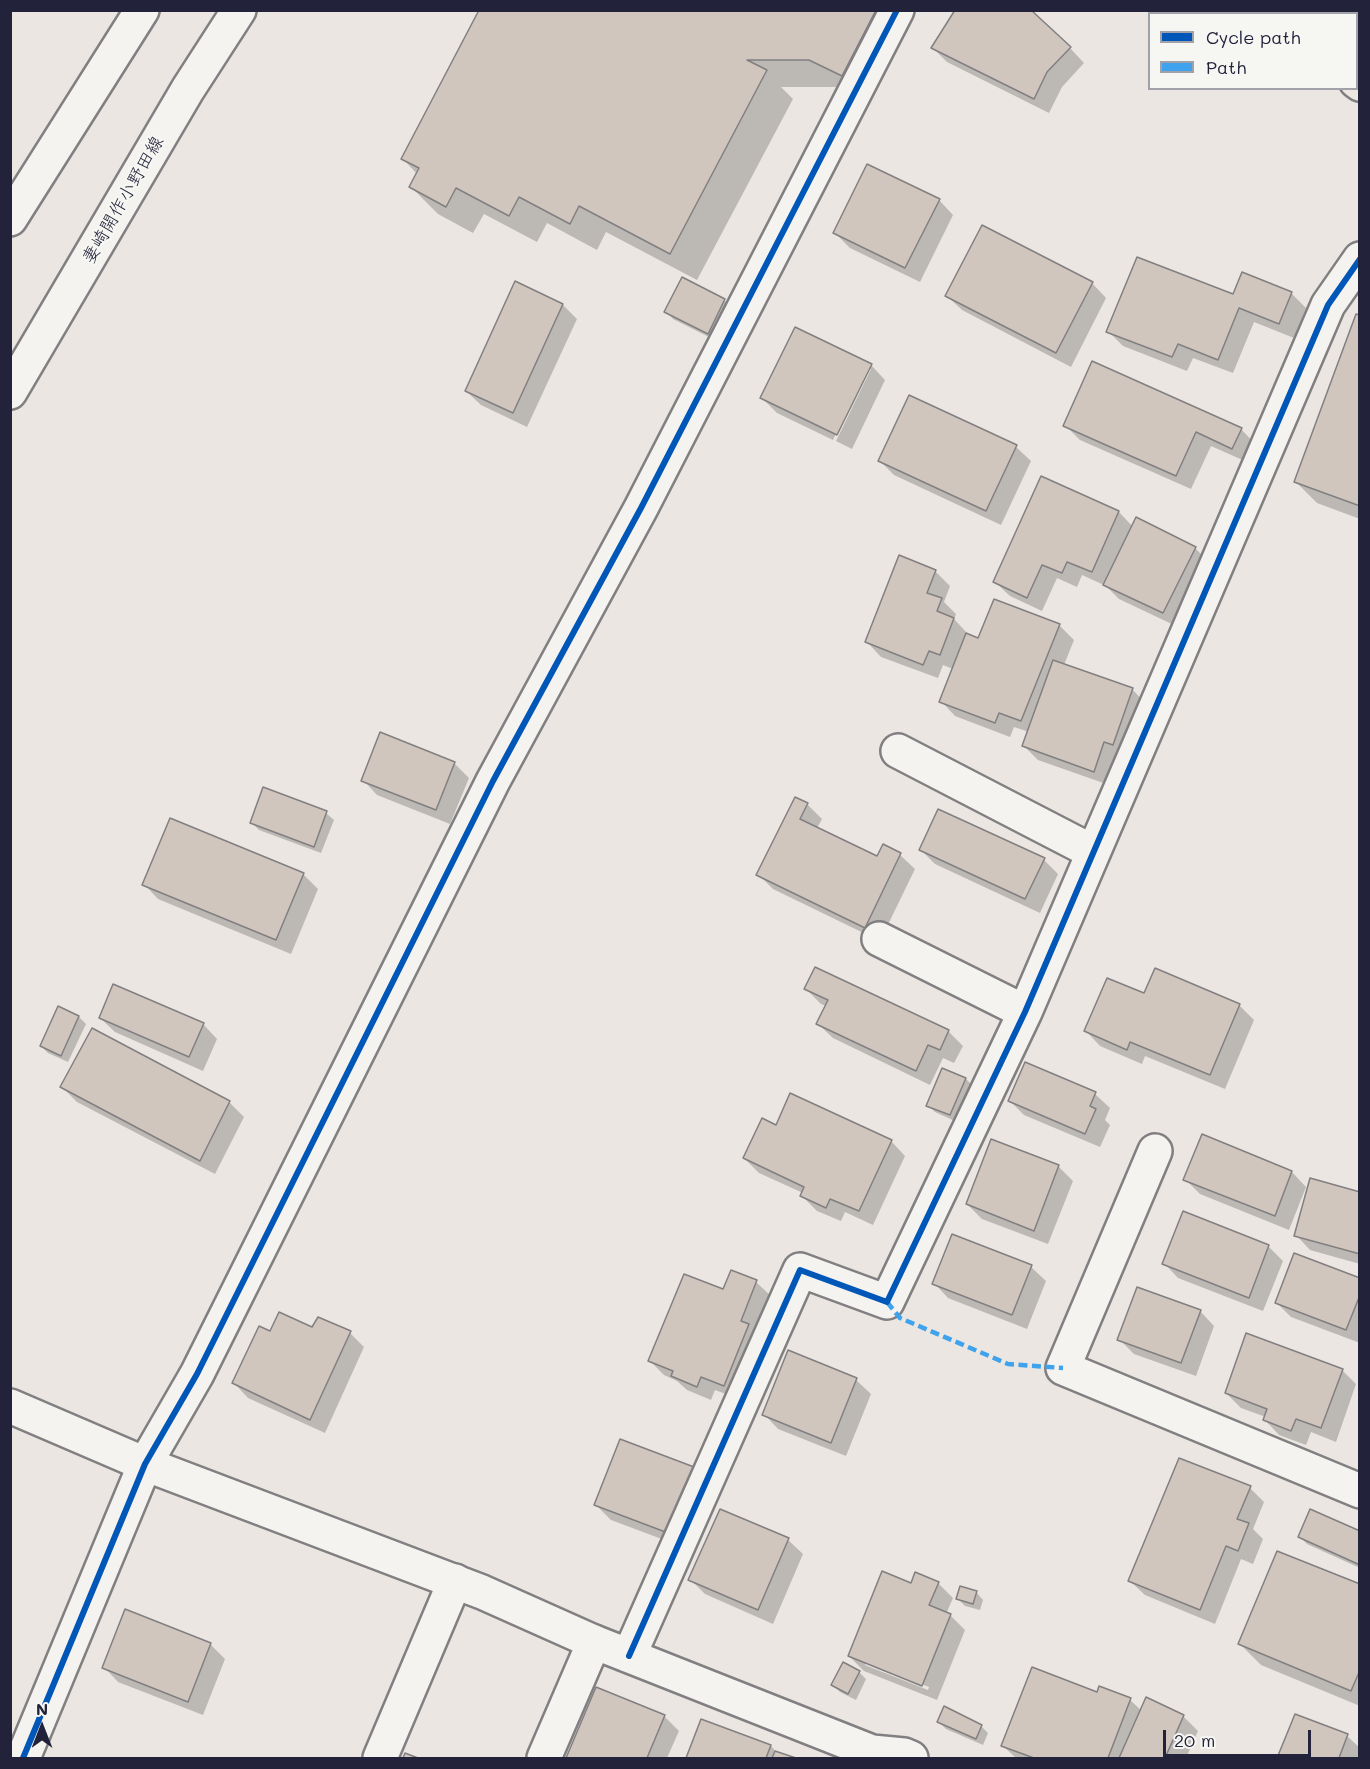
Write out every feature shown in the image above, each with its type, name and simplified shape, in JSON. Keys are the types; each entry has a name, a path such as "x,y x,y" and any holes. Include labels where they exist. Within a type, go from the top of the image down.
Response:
{"street":[{"path":"10,219 142,10"},
{"name":"妻崎開作小野田線","path":"10,392 188,89 239,10"},
{"path":"23,1758 145,1464 198,1374 493,781 646,497 897,10"},
{"path":"629,1656 800,1270 887,1302 1025,1012 1328,305 1359,259"},
{"path":"898,751 1093,852"},
{"path":"879,939 1025,1012"},
{"path":"1155,1151 1062,1368 1357,1483"},
{"path":"10,1406 145,1464 455,1581 594,1642 871,1755 904,1755 911,1758"},
{"path":"380,1758 455,1581"},
{"path":"544,1758 594,1642"}],"building":[{"path":"479,10 876,10 842,76 809,60 747,60 767,70 670,254 579,206 570,224 519,197 509,216 456,188 446,207 409,187 419,168 401,159"},
{"path":"955,10 1031,10 1071,47 1047,72 1034,99 931,48"},
{"path":"867,164 940,199 905,268 833,233"},
{"path":"982,225 1093,282 1056,353 945,296"},
{"path":"1137,257 1233,294 1242,272 1292,292 1279,324 1239,308 1218,360 1178,344 1172,357 1106,332"},
{"path":"682,277 725,299 708,334 664,312"},
{"path":"515,281 563,304 513,413 465,391"},
{"path":"1356,314 1360,315 1360,506 1294,482"},
{"path":"795,327 872,364 837,435 760,398"},
{"path":"1092,361 1242,428 1232,449 1196,432 1176,476 1063,426"},
{"path":"909,395 1017,445 986,511 878,461"},
{"path":"1041,476 1119,511 1092,572 1067,562 1062,573 1042,565 1027,598 993,582"},
{"path":"1136,517 1196,547 1163,613 1103,585"},
{"path":"899,555 936,570 927,593 942,598 937,611 954,618 940,655 929,651 923,665 865,642"},
{"path":"994,599 1060,624 1021,721 999,713 995,723 939,702 966,633 978,638"},
{"path":"1053,660 1133,688 1113,745 1104,742 1094,772 1022,746"},
{"path":"380,732 455,762 436,810 361,781"},
{"path":"263,787 327,811 314,847 250,823"},
{"path":"795,797 808,803 800,819 877,856 883,844 901,853 865,928 756,875"},
{"path":"938,809 1045,858 1025,899 919,850"},
{"path":"170,818 304,873 276,940 142,885"},
{"path":"815,967 949,1030 940,1050 928,1045 916,1071 816,1024 828,1000 804,989"},
{"path":"1155,968 1240,1004 1210,1075 1130,1042 1127,1050 1084,1031 1107,978 1144,993"},
{"path":"113,984 204,1023 189,1057 99,1018"},
{"path":"58,1006 79,1016 61,1056 40,1046"},
{"path":"92,1028 230,1101 200,1161 60,1087"},
{"path":"1025,1062 1096,1092 1090,1106 1096,1109 1085,1134 1008,1101"},
{"path":"942,1068 966,1078 950,1115 926,1106"},
{"path":"790,1093 892,1140 859,1211 830,1199 826,1208 800,1196 804,1187 743,1158 762,1118 776,1125"},
{"path":"1202,1134 1292,1171 1275,1216 1183,1180"},
{"path":"991,1139 1059,1165 1034,1231 966,1204"},
{"path":"1310,1178 1360,1192 1360,1254 1294,1236"},
{"path":"1183,1211 1269,1245 1249,1298 1162,1264"},
{"path":"952,1234 1032,1265 1012,1315 932,1284"},
{"path":"1294,1253 1360,1278 1360,1295 1346,1330 1275,1303"},
{"path":"731,1270 757,1280 741,1321 749,1324 724,1386 701,1377 697,1387 671,1376 673,1371 648,1361 684,1274 723,1289"},
{"path":"1137,1287 1201,1310 1181,1363 1117,1340"},
{"path":"279,1312 312,1327 318,1317 351,1331 310,1420 232,1383 259,1326 270,1331"},
{"path":"1246,1333 1343,1369 1321,1428 1296,1419 1291,1431 1263,1420 1267,1409 1225,1393"},
{"path":"788,1350 857,1378 831,1443 762,1415"},
{"path":"620,1439 694,1467 668,1533 594,1505"},
{"path":"1179,1458 1251,1486 1237,1519 1249,1523 1238,1551 1226,1546 1200,1610 1128,1581"},
{"path":"720,1509 789,1538 758,1610 688,1580"},
{"path":"1310,1509 1360,1531 1360,1565 1298,1537"},
{"path":"1277,1551 1360,1584 1360,1670 1351,1691 1238,1644"},
{"path":"882,1571 911,1583 915,1572 939,1582 929,1605 951,1614 922,1686 848,1656"},
{"path":"960,1586 977,1591 973,1604 956,1599"},
{"path":"125,1609 211,1643 188,1702 102,1668"},
{"path":"843,1662 860,1671 848,1694 831,1685"},
{"path":"1032,1667 1097,1692 1099,1686 1131,1698 1108,1758 1034,1758 1001,1746"},
{"path":"596,1687 665,1715 647,1758 566,1758"},
{"path":"1146,1697 1184,1715 1165,1758 1119,1758"},
{"path":"944,1706 982,1725 976,1739 937,1722"},
{"path":"1295,1714 1348,1734 1339,1758 1277,1758"},
{"path":"701,1719 771,1745 766,1758 686,1758"},
{"path":"775,1751 796,1758 772,1758"},
{"path":"405,1753 418,1758 403,1758"}],"marked path":[{"path":"887,1302 900,1318 1008,1364 1063,1368"}],"cycle path":[{"path":"23,1758 145,1464 197,1374 493,781 641,508 897,10"},
{"path":"629,1656 800,1270 887,1302 1025,1012 1328,305 1360,259"}]}
